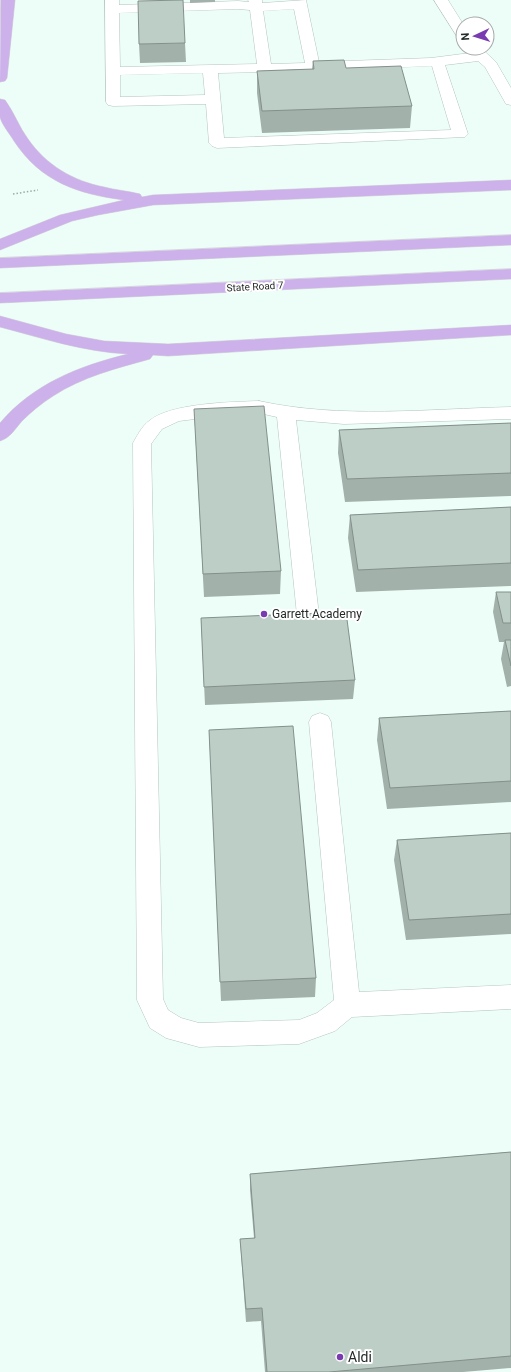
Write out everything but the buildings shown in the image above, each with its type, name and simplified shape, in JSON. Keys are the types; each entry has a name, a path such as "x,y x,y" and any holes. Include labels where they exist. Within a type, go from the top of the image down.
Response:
{"main road":[{"path":"0,78 8,0"},
{"path":"0,103 22,143 46,169 64,179 95,191 154,200"},
{"path":"0,245 66,218 97,210 154,200 511,185"},
{"path":"0,263 511,240"},
{"name":"State Road 7","path":"0,298 511,274"},
{"path":"0,321 64,339 104,347 168,350 511,330"},
{"path":"0,435 12,420 40,395 70,379 109,364 168,350"}],"lane":[{"path":"441,0 455,22"},
{"path":"213,99 113,102 112,5 238,5 300,2 313,67"},
{"path":"256,3 265,68"},
{"path":"113,71 313,67 437,61 459,56"},
{"path":"481,56 506,82 511,101"},
{"path":"210,69 217,143 460,134 437,61"},
{"path":"511,413 344,418 286,412 259,407 235,408 175,415 155,425 142,443 150,1000 159,1019 175,1030 200,1035 299,1032 326,1022 348,1005 511,996"},
{"path":"286,412 308,615"},
{"path":"320,722 348,1005"}],"place":[{"name":"Garrett Academy","path":"264,614"},
{"name":"Aldi","path":"340,1357"}]}
